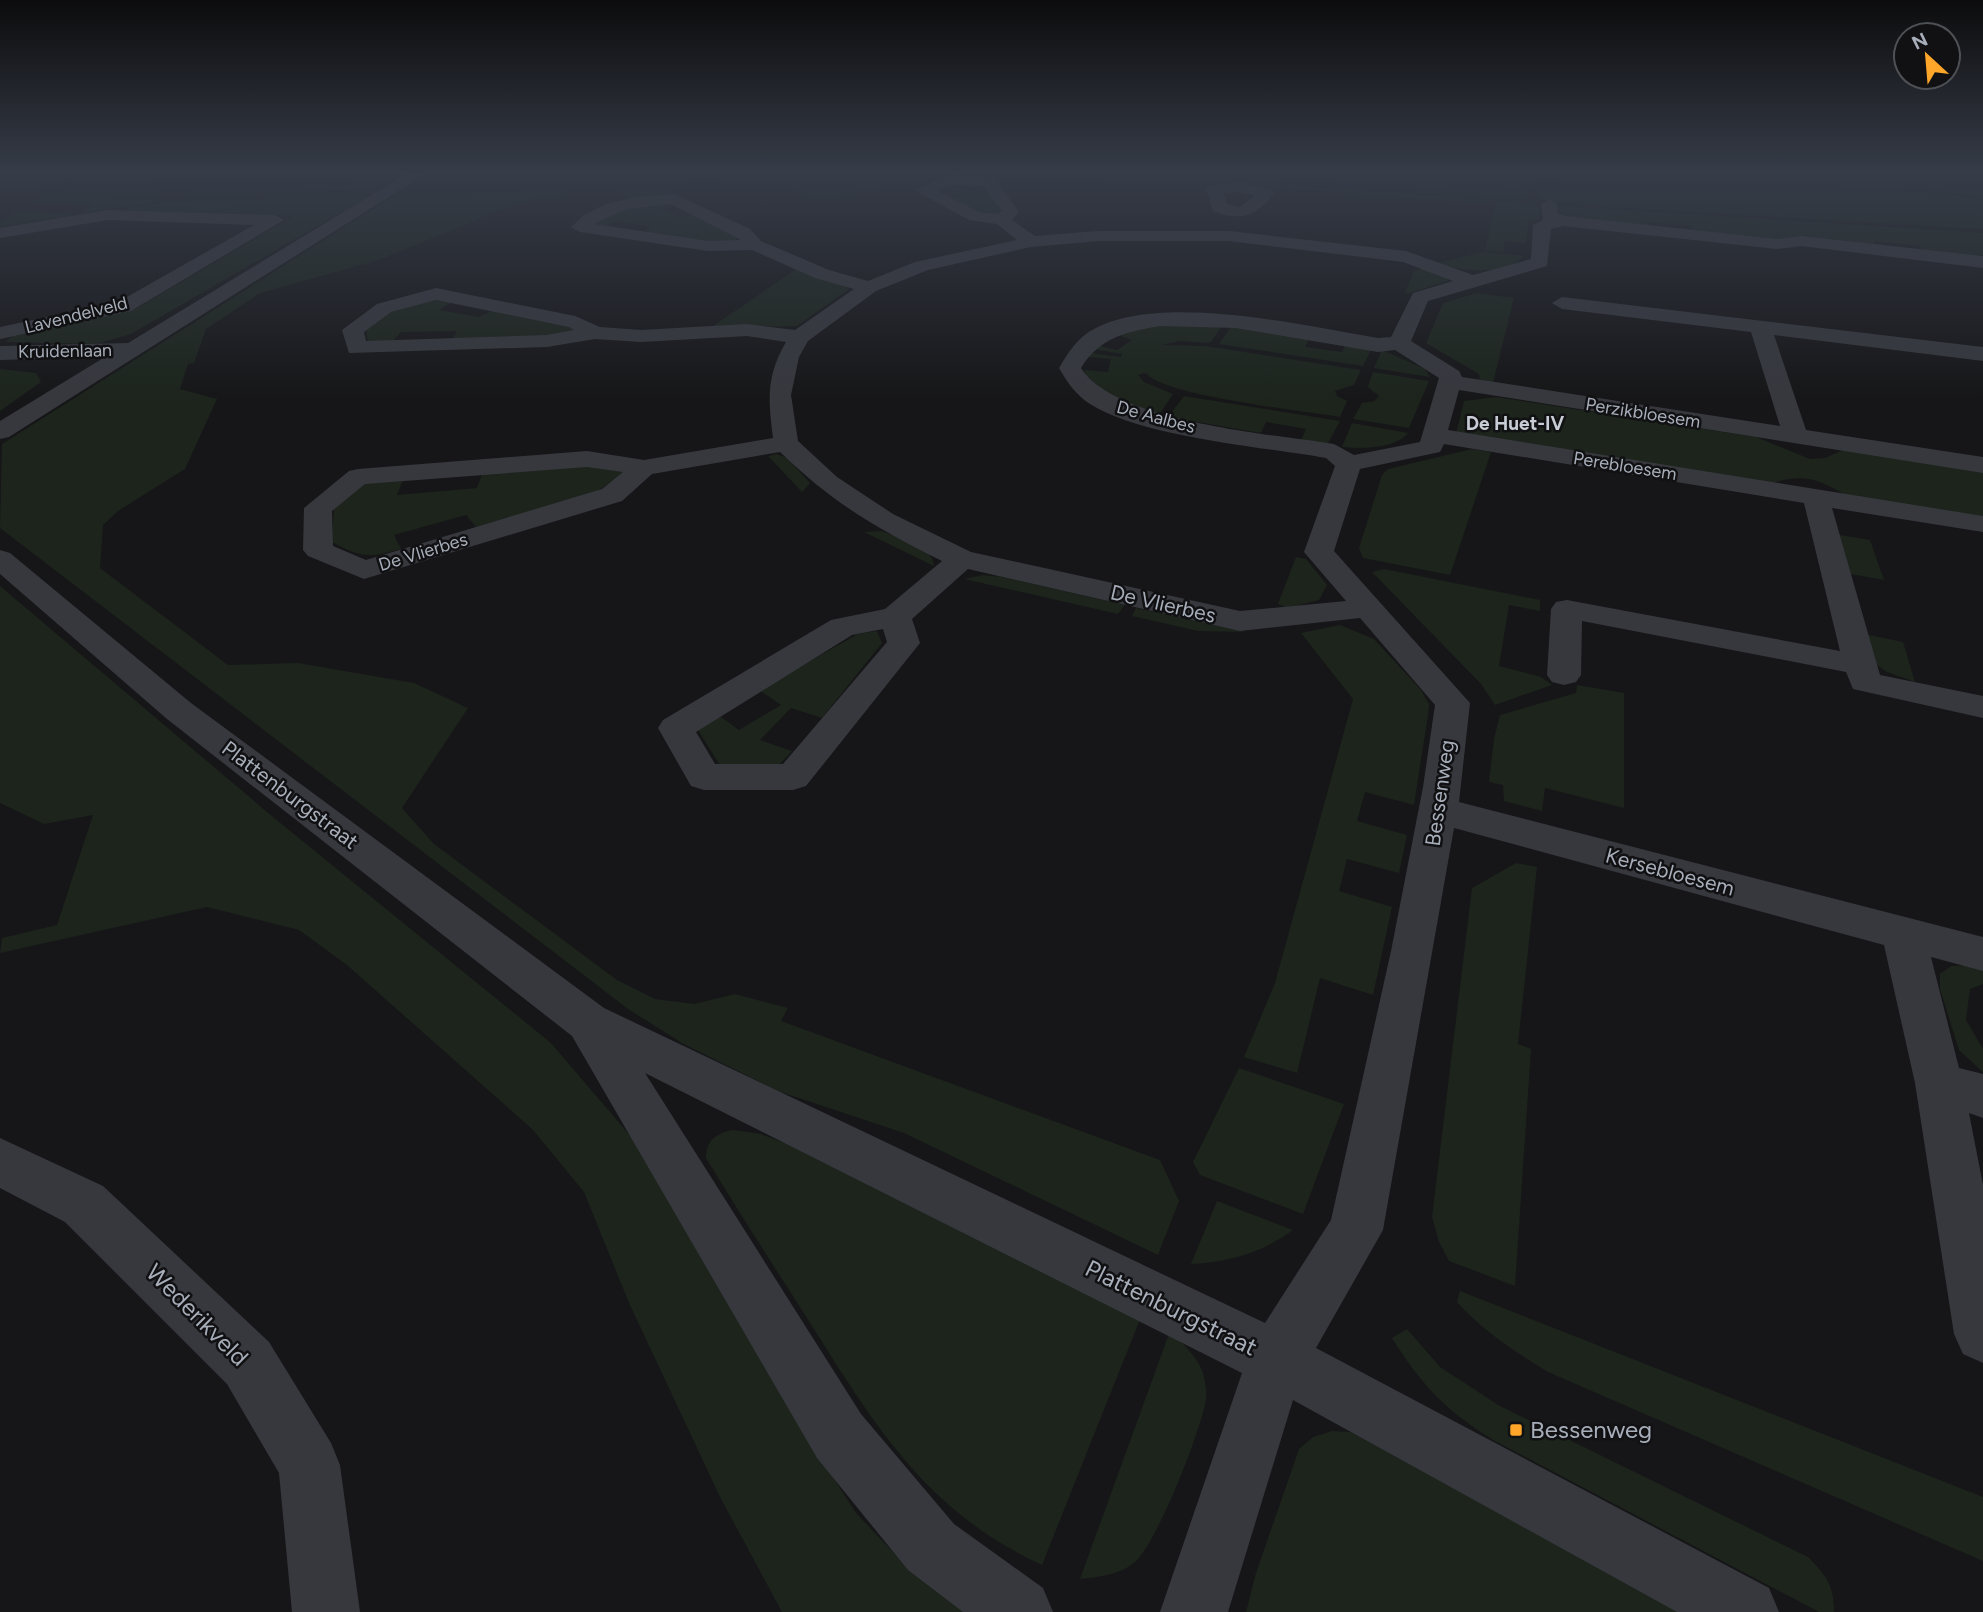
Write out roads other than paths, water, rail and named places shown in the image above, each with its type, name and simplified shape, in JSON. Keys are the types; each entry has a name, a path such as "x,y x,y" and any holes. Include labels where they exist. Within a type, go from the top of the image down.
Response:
{"street":[{"name":"Lavendelveld","path":"0,333 124,306 224,249"},
{"path":"0,432 295,249"},
{"path":"765,249 822,274 869,287"},
{"path":"786,443 779,395 788,357 799,337 869,287 922,266 998,249"},
{"path":"1364,249 1406,257 1473,282"},
{"path":"1349,464 1431,447 1451,376 1399,344 1420,297 1540,262 1541,249"},
{"path":"1872,249 1983,262"},
{"path":"595,333 575,321 436,294 384,308 353,330 358,348 547,341 595,333 641,336 747,330 799,337"},
{"path":"1562,303 1983,354"},
{"name":"De Aalbes","path":"1349,464 1334,452 1160,422 1126,412 1098,400 1079,383 1070,368 1081,349 1098,336 1139,324 1192,319 1378,345 1399,344"},
{"path":"1761,329 1796,437"},
{"name":"Kruidenlaan","path":"0,353 130,350"},
{"name":"Kruidenlaan","path":"0,363 103,366"},
{"name":"Perzikbloesem","path":"1449,382 1983,466"},
{"name":"Perebloesem","path":"1434,435 1983,524"},
{"name":"De Vlierbes","path":"645,468 611,495 364,570 318,550 318,508 358,477 587,459 645,468 786,443 828,483 883,520 962,559 1240,621 1367,608"},
{"name":"Bessenweg","path":"1194,1612 1276,1359 1356,1230 1396,1046 1438,810 1453,703 1319,552 1349,464"},
{"path":"1816,498 1865,682 1983,707"},
{"name":"Plattenburgstraat","path":"0,559 179,711 588,1022 1276,1359 1745,1612"},
{"path":"895,617 904,643 793,777 704,777 676,727 842,627 895,617 962,559"},
{"path":"1564,675 1567,610 1859,664"},
{"name":"Kersebloesem","path":"1438,810 1983,954"},
{"path":"1903,933 1961,1089 1983,1334"},
{"name":"Plattenburgstraat","path":"588,1022 839,1436 931,1547 1018,1612"},
{"name":"Wederikveld","path":"0,1162 84,1204 248,1363 309,1465 326,1612"}],"place":[{"name":"Bessenweg","path":"1516,1430"}],"district":[{"name":"De Huet-IV","path":"1515,423"}]}
